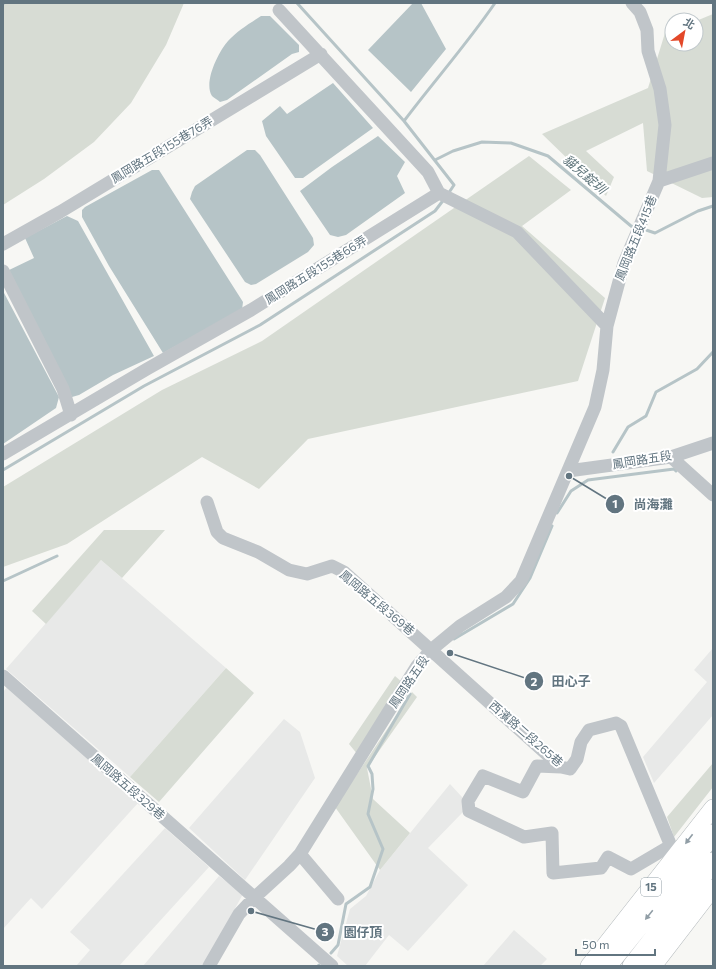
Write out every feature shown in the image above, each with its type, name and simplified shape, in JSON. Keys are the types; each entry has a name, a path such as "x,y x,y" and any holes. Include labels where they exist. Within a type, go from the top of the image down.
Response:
{"highway":[{"path":"632,966 694,878 713,834"},
{"path":"607,966 694,878 713,862"}],"main road":[{"name":"15","path":"653,966 694,878 713,808"},
{"name":"15","path":"589,966 694,878"}],"street":[{"name":"鳳岡路五段415巷","path":"568,471 595,407 603,370 606,326 624,263 659,181 665,124 660,89 648,51 647,30 640,12 632,3"},
{"path":"279,10 428,172 439,193 517,232 606,326"},
{"name":"鳳岡路五段155巷76弄","path":"3,244 67,208 320,54"},
{"path":"659,181 713,163"},
{"name":"鳳岡路五段155巷66弄","path":"3,454 251,310 439,193"},
{"path":"3,270 63,389 71,415"},
{"name":"鳳岡路五段","path":"209,966 239,914 300,854 417,666 431,650 460,626 506,597 520,581 568,471 670,457 713,443"},
{"path":"670,457 713,494"},
{"name":"鳳岡路五段369巷","path":"207,502 216,532 224,538 258,552 289,570 307,574 332,566 344,572 431,650"},
{"name":"西濱路二段265巷","path":"431,650 561,767 570,769 577,759 581,742 589,730 616,723 620,726 694,878"},
{"name":"鳳岡路五段329巷","path":"3,676 332,966"},
{"path":"561,767 537,766 523,792 483,776 468,801 469,811 524,837 552,833 553,873 600,868 608,857 631,869 694,878"},
{"path":"300,854 338,899"}],"shaded area":[{"path":"3,3 184,3 166,45 131,103 94,142 44,179 3,205"},
{"path":"413,3 421,3 446,49 411,92 368,50"},
{"path":"713,14 713,197 702,198 647,171 643,123 586,151 614,177 606,196 542,134 648,88 664,36 664,52 704,52 704,18"},
{"path":"261,16 270,16 299,45 299,52 292,54 227,100 220,102 212,96 209,83 213,67 220,52 232,37"},
{"path":"333,83 373,128 303,178 295,178 266,136 262,121 280,106 287,114"},
{"path":"378,136 405,162 397,176 405,193 346,235 338,237 330,235 300,191"},
{"path":"247,150 255,150 260,155 313,238 314,245 308,252 256,284 251,285 245,282 190,199 195,186"},
{"path":"529,156 571,190 522,226 605,298 578,381 308,439 259,489 202,457 67,544 3,567 3,487 162,390 262,341"},
{"path":"152,170 159,170 243,302 242,310 163,353 109,266 82,217 82,210 85,207"},
{"path":"67,216 78,221 154,356 113,375 79,395 72,397 7,271 34,258 25,238"},
{"path":"3,291 59,397 56,408 3,444"},
{"path":"104,530 165,530 122,578 101,560 46,624 32,611"},
{"path":"101,560 226,668 130,777 6,669"},
{"path":"713,648 713,715 654,783 643,757 707,682 694,670"},
{"path":"226,668 254,693 159,802 130,777"},
{"path":"395,676 403,683 358,755 349,744"},
{"path":"8,686 138,803 42,909 31,898 3,929 3,692"},
{"path":"412,692 417,697 367,768 373,799 410,833 380,870 335,807"},
{"path":"284,719 300,732 315,778 245,880 189,828"},
{"path":"713,763 713,787 674,837 667,817"},
{"path":"450,784 462,797 463,812 428,848 468,885 408,951 389,935 365,966 348,966 337,956 350,909 366,896 380,870"},
{"path":"165,828 209,867 119,966 76,966 90,950 70,932"},
{"path":"219,876 243,894 203,966 143,966"},
{"path":"514,930 547,959 540,966 483,966"}],"waterway":[{"path":"297,3 404,121 454,185 448,194"},
{"path":"404,121 495,3"},
{"name":"貓兒錠圳","path":"435,160 453,151 482,142 511,143 548,156 631,226 636,228"},
{"path":"3,470 144,386 260,325 435,211 445,198"},
{"name":"貓兒錠圳","path":"643,229 655,233 698,211 713,206"},
{"path":"613,452 628,427 646,416 656,392 697,369 713,352"},
{"path":"557,513 571,491 588,480 674,469 676,471"},
{"path":"454,639 513,604 530,578 552,526"},
{"path":"3,581 57,556"},
{"path":"331,953 338,945 346,904 370,887 383,849 368,814 373,789 372,774 368,766 410,694"}],"place":[{"name":"尚海灘","path":"569,476"},
{"name":"田心子","path":"450,653"},
{"name":"園仔頂","path":"251,911"}]}
